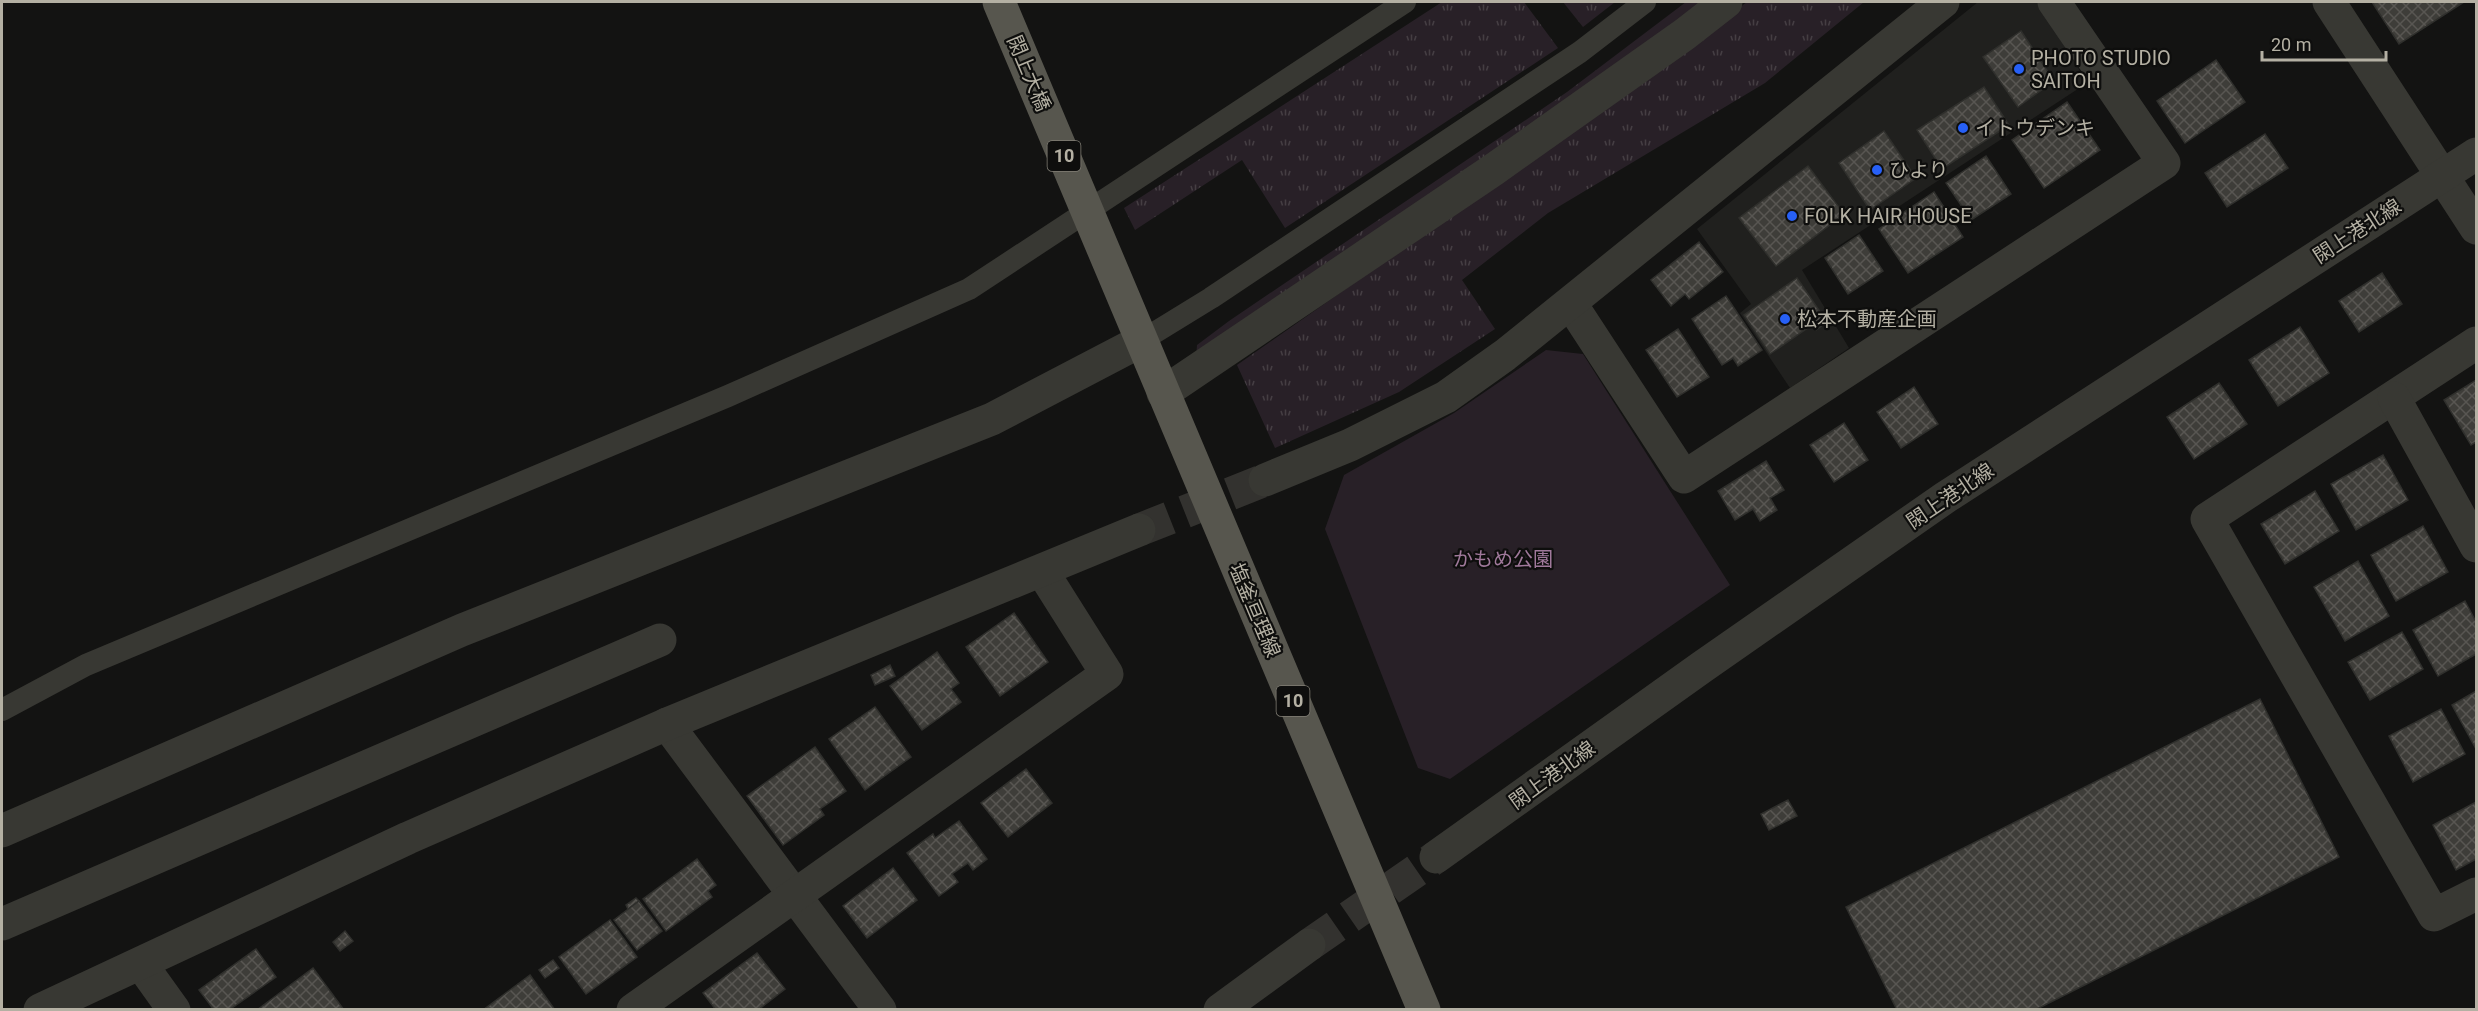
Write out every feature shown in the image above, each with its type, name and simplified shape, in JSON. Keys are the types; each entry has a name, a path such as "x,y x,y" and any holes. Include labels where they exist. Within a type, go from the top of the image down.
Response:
{"main road":[{"name":"閖上大橋","path":"999,2 1128,310"},
{"name":"塩釜亘理線","path":"1128,310 1424,1010"}],"street":[{"path":"1163,393 1493,170 1685,34 1726,2"},
{"path":"1265,480 1350,445 1446,397 1571,304 1943,2"},
{"path":"1571,304 1684,477 2164,163 2054,2"},
{"path":"2329,2 2476,228"},
{"name":"閖上港北線","path":"1436,857 1702,667 1946,497 2476,154"},
{"path":"2,831 462,630 992,419 1141,341"},
{"path":"2476,343 2207,519 2434,915 2476,894"},
{"path":"2394,398 2476,546"},
{"path":"40,1010 408,838 667,724 1139,530"},
{"path":"633,1010 1107,674 1042,571"},
{"path":"2,924 660,640"},
{"path":"667,724 880,1010"},
{"path":"1220,1010 1309,945"},
{"path":"141,964 174,1010"}],"lane":[{"path":"2,710 86,665 728,396 969,289 1405,2"},
{"path":"1141,341 1211,298 1580,52 1646,2"}],"shaded area":[{"path":"1978,2 2040,2 2087,83 1802,270 1849,348 1790,388 1740,313 1751,304 1697,229"}],"green space":[{"path":"1442,2 1524,2 1558,48 1285,228 1242,160 1135,230 1124,208"},
{"path":"1563,2 1615,2 1583,27"},
{"path":"1686,2 1704,2 1196,360 1197,345 1229,321 1567,92"},
{"path":"1747,2 1864,2 1765,83 1548,213 1462,280 1495,329 1399,392 1275,448 1237,365 1537,155"},
{"name":"かもめ公園","path":"1546,350 1583,354 1730,585 1450,779 1418,768 1325,529 1344,475 1454,413"}],"building":[{"path":"2372,2 2464,2 2399,44"},
{"name":"PHOTO STUDIO SAITOH","path":"2021,31 2054,81 2018,107 1983,57"},
{"path":"2216,60 2245,102 2185,143 2157,101"},
{"name":"イトウデンキ","path":"1984,87 2009,125 1942,169 1917,130"},
{"path":"2067,102 2100,150 2044,188 2012,140"},
{"name":"ひより","path":"1884,131 1916,178 1870,210 1839,163"},
{"path":"2265,134 2288,168 2227,207 2205,173"},
{"path":"1986,156 2011,194 1971,220 1946,183"},
{"name":"FOLK HAIR HOUSE","path":"1808,166 1844,214 1776,266 1739,218"},
{"path":"1934,192 1963,237 1908,273 1879,229"},
{"path":"1859,235 1883,271 1848,294 1825,258"},
{"path":"1699,242 1723,272 1689,299 1685,294 1671,306 1651,280"},
{"path":"2382,273 2402,304 2359,332 2339,301"},
{"name":"松本不動産企画","path":"1797,278 1827,322 1816,330 1812,325 1770,354 1744,315"},
{"path":"1726,296 1762,350 1738,366 1733,358 1722,365 1692,319"},
{"path":"2300,327 2329,373 2278,406 2249,360"},
{"path":"1678,329 1709,377 1677,397 1646,350"},
{"path":"2476,380 2476,442 2471,445 2444,400"},
{"path":"2219,383 2247,424 2194,459 2167,417"},
{"path":"1914,387 1938,424 1901,448 1877,412"},
{"path":"1844,423 1868,460 1834,482 1810,445"},
{"path":"2383,455 2408,500 2356,530 2331,484"},
{"path":"1766,461 1784,490 1770,498 1777,510 1760,521 1753,509 1735,520 1718,491"},
{"path":"2315,491 2339,531 2285,564 2261,524"},
{"path":"2423,526 2448,572 2396,601 2371,555"},
{"path":"2358,561 2389,616 2345,641 2314,587"},
{"path":"2465,601 2476,622 2476,654 2438,676 2413,630"},
{"path":"1014,613 1048,662 1000,696 966,647"},
{"path":"2402,632 2423,669 2370,700 2348,662"},
{"path":"937,652 959,683 951,689 961,702 922,730 890,686"},
{"path":"890,665 895,676 875,685 871,675"},
{"path":"2476,691 2476,749 2452,705"},
{"path":"2260,699 2339,857 2035,1010 1897,1010 1846,907"},
{"path":"875,707 911,757 865,790 829,739"},
{"path":"2441,709 2465,754 2413,782 2389,736"},
{"path":"815,747 846,791 820,809 824,815 783,845 747,796"},
{"path":"1026,769 1052,803 1008,837 981,803"},
{"path":"1788,800 1797,816 1769,830 1761,814"},
{"path":"2476,802 2476,859 2456,870 2433,825"},
{"path":"959,821 987,859 973,870 968,863 952,874 958,882 939,896 907,853 933,834 935,838"},
{"path":"697,859 716,885 708,891 712,897 666,931 643,899"},
{"path":"893,868 917,900 867,938 843,906"},
{"path":"636,898 639,901 628,909 626,905"},
{"path":"639,901 662,931 637,950 614,920"},
{"path":"610,920 637,957 586,994 559,957"},
{"path":"345,931 353,941 340,951 333,942"},
{"path":"256,949 276,977 229,1010 214,1010 199,990"},
{"path":"757,953 785,989 758,1010 716,1010 703,993"},
{"path":"553,960 559,968 545,978 539,970"},
{"path":"313,968 344,1010 257,1010"},
{"path":"530,975 555,1010 483,1010"}],"tunnel":[{"path":"1139,530 1265,480"},
{"path":"1309,945 1436,857"}],"place":[{"name":"PHOTO STUDIO SAITOH","path":"2019,69"},
{"name":"イトウデンキ","path":"1963,128"},
{"name":"ひより","path":"1877,170"},
{"name":"FOLK HAIR HOUSE","path":"1792,216"},
{"name":"松本不動産企画","path":"1785,319"}]}
